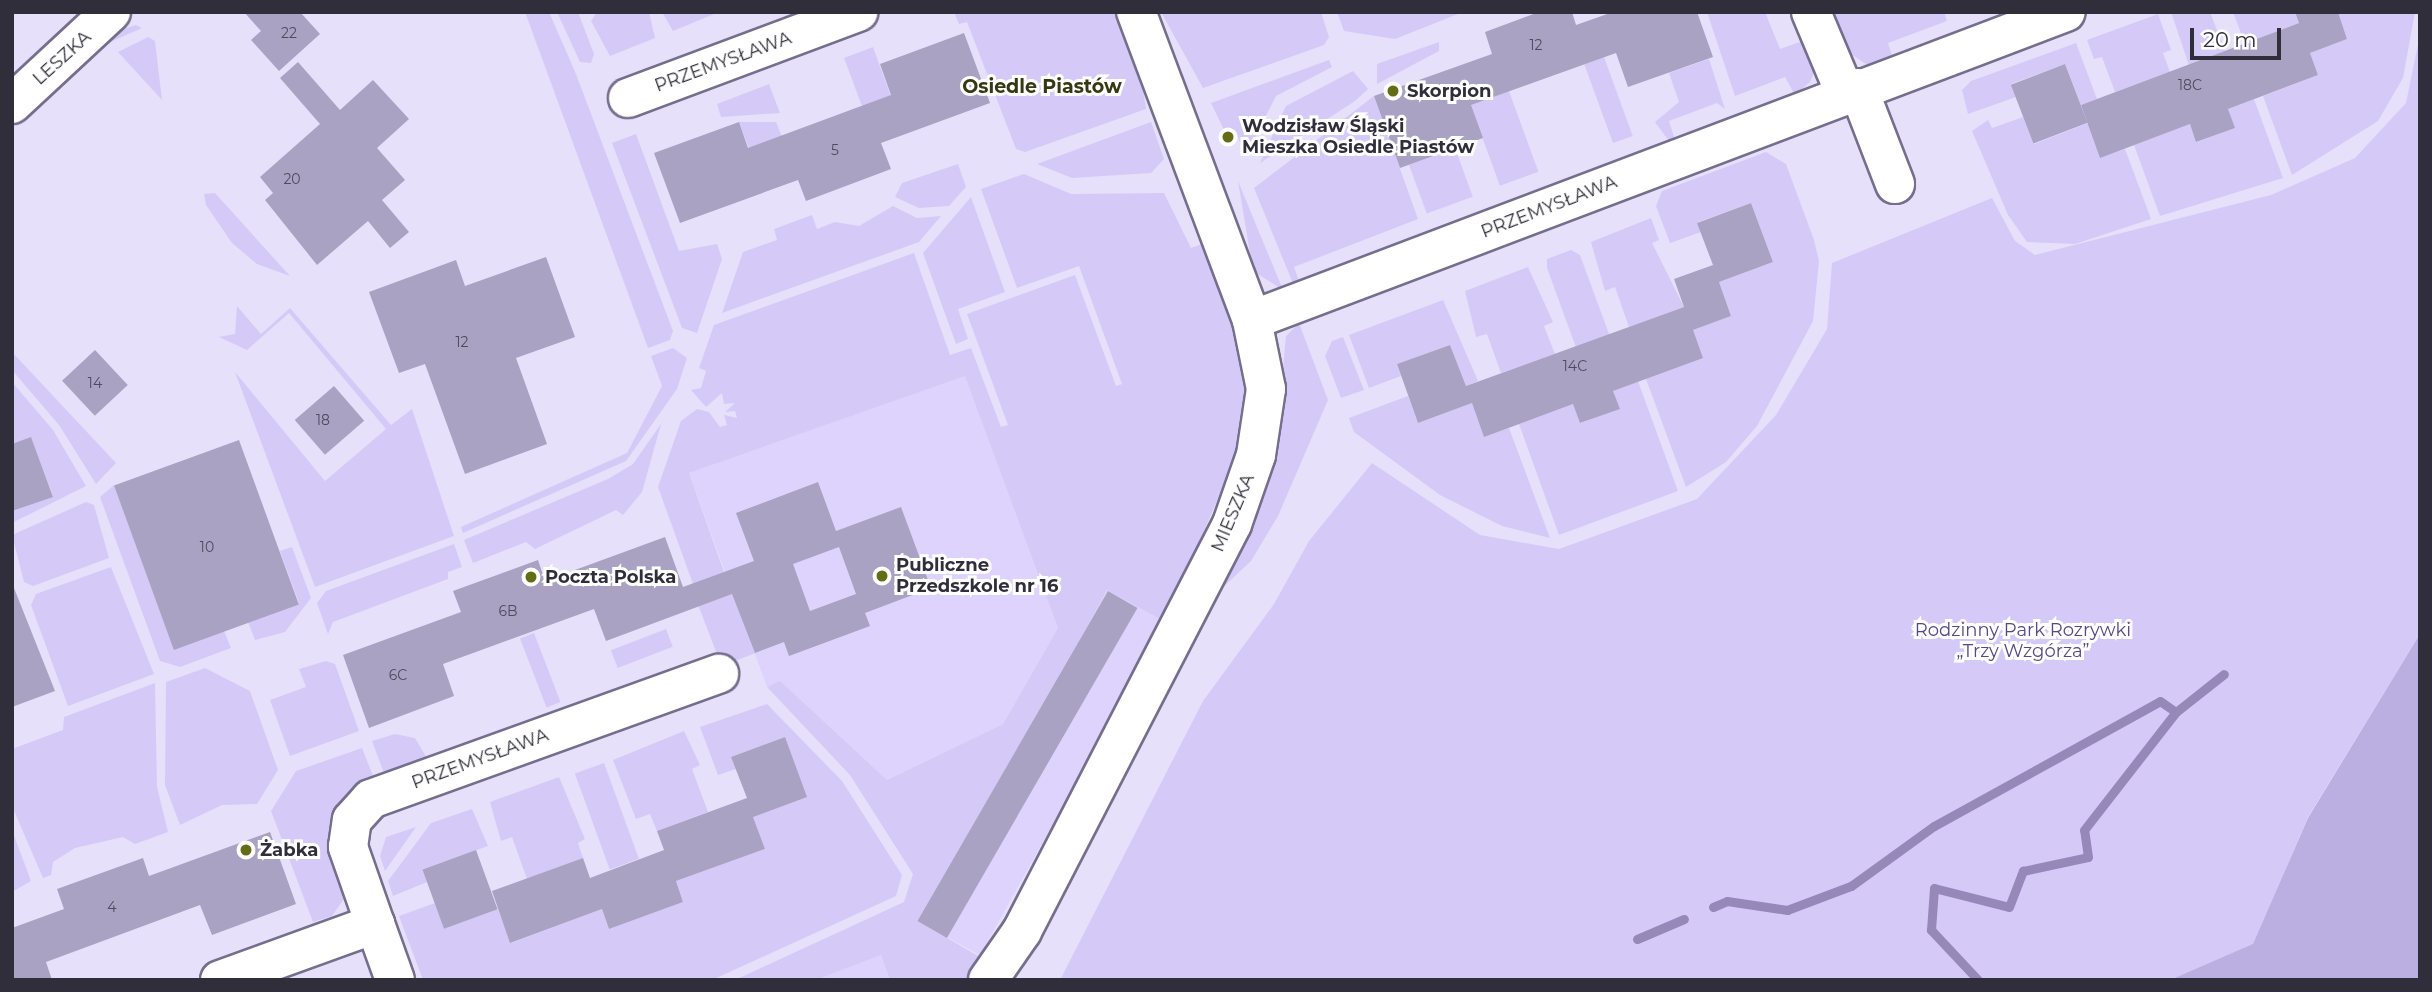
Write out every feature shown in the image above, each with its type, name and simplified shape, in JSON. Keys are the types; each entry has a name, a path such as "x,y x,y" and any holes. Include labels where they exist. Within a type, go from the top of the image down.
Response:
{"street":[{"name":"LESZKA","path":"12,104 111,12"},
{"name":"PRZEMYSŁAWA","path":"628,98 858,12"},
{"name":"MIESZKA","path":"988,980 1022,931 1232,524 1256,455 1266,389 1252,320 1136,12"},
{"path":"1811,12 1852,90 1895,184"},
{"name":"PRZEMYSŁAWA","path":"1252,320 1852,90 2066,12"},
{"name":"PRZEMYSŁAWA","path":"395,980 348,847 352,820 371,799 719,674"},
{"path":"220,980 375,924"}],"shaded area":[{"name":"Publiczne Przedszkole nr 16","path":"966,375 1058,628 1003,724 887,780 780,682 767,687 689,473"},
{"path":"1107,590 1165,622 980,955 922,923"},
{"path":"2420,634 2420,980 2170,980 2253,944 2308,818"},
{"path":"881,955 890,980 816,980"}],"green space":[{"path":"525,12 549,12 576,74 673,331 670,340 648,348"},
{"path":"557,12 578,12 594,54 591,63 580,62"},
{"path":"597,12 649,12 655,38 610,56 591,21"},
{"path":"662,12 719,12 673,31"},
{"path":"954,12 1119,12 1139,64 1146,109 1025,152 1016,149 967,22 959,24"},
{"path":"1161,12 1321,12 1329,37 1324,45 1203,88"},
{"path":"1337,12 1463,12 1395,39 1344,31"},
{"path":"1707,12 1765,12 1780,49 1808,39 1815,70 1810,82 1795,95 1785,77 1735,96"},
{"path":"1832,12 1944,12 1947,21 1888,43 1894,62 1869,66 1848,52"},
{"path":"2171,12 2210,12 2225,51 2209,57 2195,83"},
{"path":"2233,12 2295,12 2299,23 2245,44"},
{"path":"2338,12 2415,12 2403,78 2378,121 2292,175 2263,96 2318,75 2310,53 2347,39"},
{"path":"2158,14 2171,50 2163,53 2170,72 2115,92 2102,57 2094,59 2087,40"},
{"path":"136,25 142,28 106,44 12,131 117,31"},
{"name":"Rodzinny Park Rozrywki „Trzy Wzgórza”","path":"2420,35 2420,634 2308,817 2253,945 2170,980 1060,980 1203,701 1274,604 1309,541 1372,463 1480,535 1559,549 1697,499 1776,415 1827,329 1832,263 1992,198 2015,241 2035,255 2271,195 2355,158 2406,103"},
{"path":"148,37 155,41 162,100 118,52"},
{"path":"1439,42 1439,51 1377,84 1377,64"},
{"path":"2076,43 2097,99 2081,105 2065,64 2011,84 2016,97 1968,114 1962,90 1971,81"},
{"path":"873,47 893,102 862,106 844,58"},
{"path":"1604,57 1633,136 1613,143 1584,64"},
{"path":"1709,59 1725,109 1717,103 1669,121 1675,140 1669,141 1655,122 1679,102 1669,73"},
{"path":"1329,60 1332,67 1276,96 1245,157 1236,131 1226,134 1211,103"},
{"path":"1353,71 1368,89 1355,101 1260,163 1286,106"},
{"path":"769,84 780,113 721,117 717,104"},
{"path":"1509,91 1538,172 1500,186 1470,105"},
{"path":"1374,96 1418,219 1294,267 1300,284 1294,286 1254,188"},
{"path":"2254,99 2283,178 2160,216 2134,145 2190,124 2197,142 2234,128 2228,109"},
{"path":"2023,117 2034,144 2088,123 2100,157 2125,149 2151,219 2075,244 2027,242 2008,215 1972,131 1988,120 1992,128"},
{"path":"739,122 776,122 786,147 753,159"},
{"path":"1151,122 1164,159 1151,173 1072,178 1037,164"},
{"path":"636,134 679,251 717,244 722,259 697,333 682,328 612,143"},
{"path":"1455,148 1473,197 1427,214 1409,165"},
{"path":"1766,152 1786,164 1814,240 1819,261 1813,321 1757,426 1726,462 1686,487 1646,379 1693,330 1731,316 1719,282 1773,262 1751,203 1698,222 1701,232 1670,243 1656,206 1662,191"},
{"path":"958,164 966,187 949,206 919,208 895,197 902,183"},
{"path":"1024,174 1071,194 1164,193 1191,248 1202,244 1233,328 1247,376 1240,447 1165,622 1107,590 925,925 985,960 968,980 890,980 881,955 816,980 735,980 904,902 913,874 850,775 767,687 780,681 887,780 1003,724 1058,628 965,376 689,473 724,572 693,584 658,487 681,421 697,409 709,412 720,427 727,425 724,415 737,418 735,411 725,412 735,403 724,404 722,393 706,407 691,390 701,388 706,371 699,368 714,325 914,253 950,355 971,348 1001,427 1008,425 967,314 1075,275 1116,386 1122,384 1079,266 1017,288 981,189"},
{"path":"1238,181 1283,290 1253,271"},
{"path":"215,193 290,276 257,264 232,243 206,205 204,194"},
{"path":"971,197 1005,292 958,309 968,339 956,344 923,253"},
{"path":"893,206 917,218 941,216 919,242 722,313 743,252 777,240 774,229 812,215 817,229 835,222 859,226"},
{"path":"1651,218 1659,240 1652,243 1684,307 1629,327 1615,287 1605,291 1591,242"},
{"path":"1571,250 1580,255 1609,334 1582,364 1547,268 1547,259"},
{"path":"1528,267 1553,322 1544,326 1555,354 1501,373 1487,334 1476,337 1465,291"},
{"path":"1443,300 1478,381 1466,386 1450,345 1397,364 1401,376 1369,388 1349,335"},
{"path":"237,306 261,334 290,308 391,425 412,409 454,536 315,587 235,372 325,481 386,429 289,313 247,350 219,337 235,334"},
{"path":"1299,323 1328,400 1278,516 1251,561 1216,594 1281,390 1286,336"},
{"path":"1343,337 1364,390 1341,398 1325,356 1332,341"},
{"path":"673,348 687,358 677,389 626,461 463,533 461,527 627,453 662,386 651,356"},
{"path":"12,352 116,463 96,484 59,425 12,370"},
{"path":"1638,381 1678,491 1559,535 1519,424 1573,404 1581,423 1619,409 1613,391"},
{"path":"12,382 53,430 86,486 12,523 12,511 53,496 31,438 12,444"},
{"path":"1408,396 1418,423 1472,403 1484,436 1509,428 1550,538 1502,526 1440,495 1354,432 1349,418"},
{"path":"661,424 642,492 623,515 616,510 535,549 526,542 473,563 464,540 608,479 633,464"},
{"path":"114,485 174,649 224,631 231,648 180,667 160,661 100,497"},
{"path":"86,502 94,505 109,558 33,586 24,582 12,535"},
{"path":"454,544 462,567 448,572 448,579 333,622 328,634 317,603 326,591"},
{"path":"292,547 311,598 285,632 255,640 248,622 299,603 280,551"},
{"path":"111,567 154,674 68,706 31,605 36,594"},
{"path":"729,585 755,653 722,666 695,598"},
{"path":"666,629 673,647 618,668 611,650"},
{"path":"534,633 561,702 547,707 520,638"},
{"path":"326,661 335,664 359,731 290,756 270,700 306,687 299,669"},
{"path":"205,668 250,691 278,770 257,804 222,805 180,825 165,785 166,682"},
{"path":"155,683 157,787 168,832 135,844 123,837 75,848 53,862 51,875 43,878 12,806 12,749 63,730 64,717"},
{"path":"767,704 842,781 902,875 896,896 712,980 423,980 399,916 435,903 444,928 498,909 511,943 602,909 609,929 683,902 676,881 765,849 753,817 785,737 731,757 736,769 718,775 700,727"},
{"path":"684,731 700,765 692,769 708,812 657,831 650,814 636,819 613,760"},
{"path":"395,734 415,738 428,760 385,776 372,741"},
{"path":"362,748 375,781 346,896 332,916 313,922 271,811 296,771"},
{"path":"604,763 639,859 610,869 575,774"},
{"path":"559,777 585,839 578,843 583,858 527,879 512,837 501,841 490,802"},
{"path":"472,809 488,846 423,869 427,882 393,896 388,881 431,823"},
{"path":"416,827 385,871 380,856 386,837"},
{"path":"12,830 31,881 12,892"}],"building":[{"path":"244,12 300,12 320,34 279,71 251,40 261,31"},
{"path":"1539,12 1572,12 1576,25 1613,12 1697,12 1713,57 1628,87 1616,53 1471,105 1483,138 1400,168 1374,96 1492,54 1485,32"},
{"path":"2295,12 2338,12 2347,39 2310,53 2318,75 2228,109 2235,128 2196,142 2190,124 2100,158 2081,105 2299,23"},
{"path":"964,33 990,103 881,143 891,169 806,201 798,180 680,223 654,153 739,122 748,148 891,95 880,64"},
{"path":"298,62 340,110 373,80 409,119 377,148 405,180 382,200 409,232 390,248 368,221 317,265 265,200 273,193 260,177 320,124 280,78"},
{"path":"2065,64 2088,123 2033,144 2011,85"},
{"path":"1751,203 1773,262 1719,282 1731,316 1693,330 1703,358 1613,391 1620,409 1580,423 1573,404 1484,437 1472,403 1418,423 1397,364 1450,345 1466,386 1684,307 1674,279 1713,265 1697,223"},
{"path":"546,257 575,337 516,358 547,444 465,474 425,364 399,373 369,292 456,260 465,286"},
{"path":"95,350 128,385 95,416 62,381"},
{"path":"334,386 364,421 325,455 295,420"},
{"path":"31,437 53,497 12,511 12,444"},
{"path":"239,440 299,604 174,650 114,485"},
{"path":"818,482 836,531 901,507 931,588 865,613 870,626 789,656 784,642 755,653 732,594 606,641 594,609 443,664 454,696 369,728 343,655 461,612 453,591 538,560 545,581 665,537 683,587 754,561 736,513","holes":["839,547 856,594 810,611 793,564"]},
{"path":"12,583 55,691 12,707"},
{"path":"1108,591 1137,608 947,938 918,921"},
{"path":"785,737 807,797 753,817 765,849 676,881 683,902 609,929 602,909 510,943 492,891 583,858 590,878 664,850 657,831 747,798 731,757"},
{"path":"270,832 296,904 212,935 200,905 46,962 52,980 12,980 12,928 64,909 57,889 143,858 149,876"},
{"path":"476,850 498,909 444,929 422,869"}],"waterway":[{"path":"1978,980 1931,930 1934,888 2009,907 2023,871 2088,857 2084,830 2176,712 2224,674"},
{"path":"1713,907 1727,901 1787,910 1851,886 1934,826 2160,701 2176,712"},
{"path":"1637,939 1684,919"}],"place":[{"name":"Skorpion","path":"1393,91"},
{"name":"Wodzisław Śląski Mieszka Osiedle Piastów","path":"1228,137"},
{"name":"Publiczne Przedszkole nr 16","path":"882,576"},
{"name":"Poczta Polska","path":"531,577"},
{"name":"Żabka","path":"246,850"}],"district":[{"name":"Osiedle Piastów","path":"1042,87"}]}
